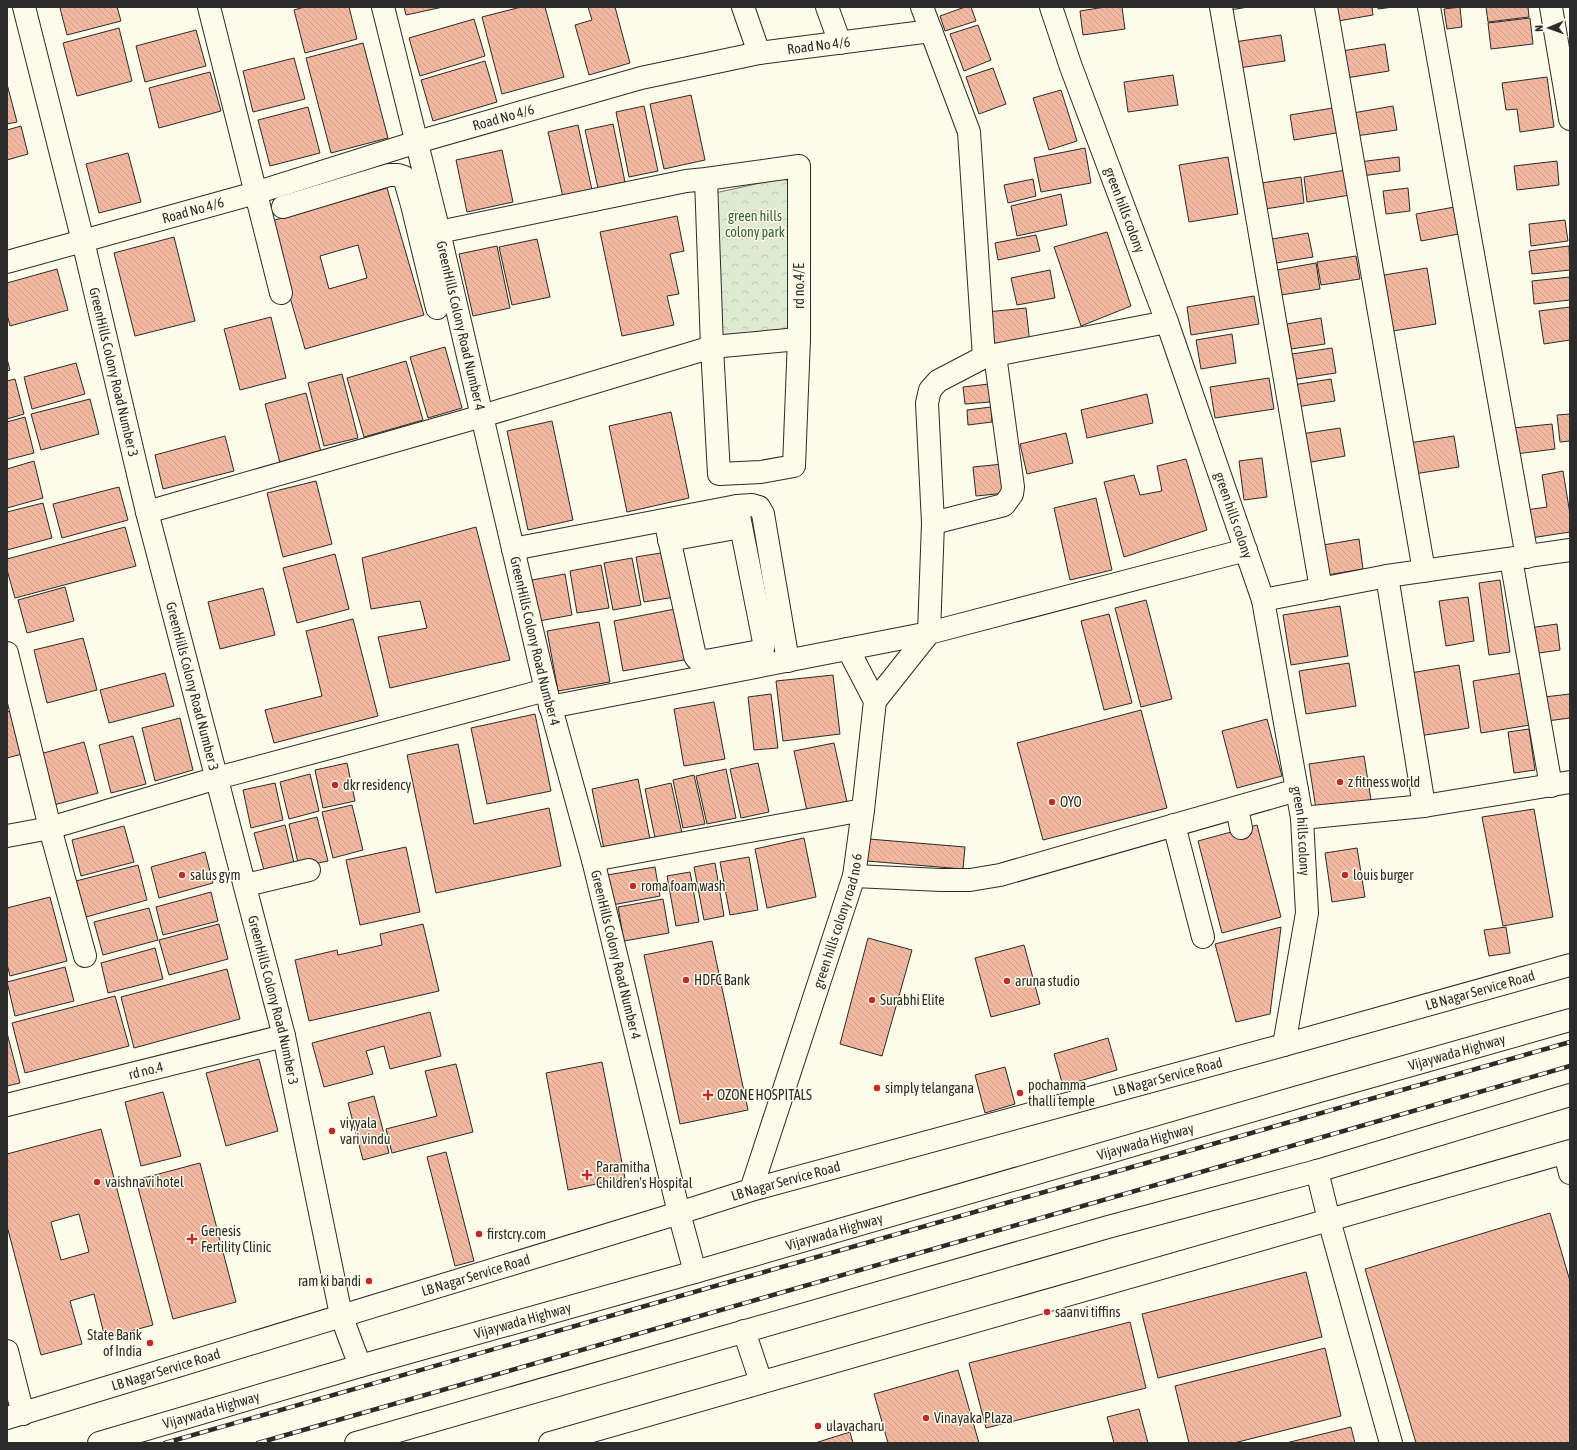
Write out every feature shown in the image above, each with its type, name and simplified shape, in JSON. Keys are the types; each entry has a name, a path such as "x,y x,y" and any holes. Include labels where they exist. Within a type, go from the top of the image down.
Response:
{"main road":[{"name":"GreenHills Colony Road Number 3","path":"24,7 83,241 147,512 246,885 284,1036 341,1316 360,1366"},
{"path":"209,7 281,293"},
{"name":"GreenHills Colony Road Number 4","path":"383,7 417,142 419,195 439,232 437,267 482,416 548,698 593,860 679,1213 695,1272"},
{"path":"743,7 759,53"},
{"path":"827,7 840,42"},
{"path":"922,7 969,132 989,356 1013,487 1012,494 1004,505 933,523"},
{"name":"green hills colony","path":"1051,7 1071,67 1167,322 1263,600 1302,818 1307,914 1284,1045"},
{"path":"1221,7 1321,589"},
{"path":"1326,7 1424,571"},
{"path":"1302,818 1424,806 1561,784 1519,558 1429,7"},
{"path":"1551,7 1570,119"},
{"name":"Road No 4/6","path":"7,262 255,193 417,142 641,78 759,53 931,31"},
{"name":"rd no.4/E","path":"706,179 799,166 799,339 794,466 761,472 719,474 712,347"},
{"path":"283,207 389,176 398,175 404,177 419,195 437,267 437,308"},
{"path":"304,178 310,199"},
{"path":"439,232 686,181 706,179 712,347"},
{"path":"848,649 875,702 929,633 933,523 927,403 930,390 938,381 989,356 1167,322"},
{"path":"147,512 482,416 712,347 799,339"},
{"path":"512,549 667,530 705,527 739,516 752,505 759,507 763,514 788,661"},
{"path":"667,530 695,656 697,659 706,661 760,651 763,649 764,642 739,516"},
{"path":"7,836 50,828 217,778 548,698 788,661 929,633 1246,550"},
{"path":"1263,600 1387,576 1570,550"},
{"path":"1387,576 1424,806"},
{"path":"7,652 50,828 85,956"},
{"name":"green hills colony road no 6","path":"751,1190 854,876 864,810 875,702"},
{"path":"854,876 970,880 1000,875 1174,825 1239,818 1297,790"},
{"path":"593,860 864,810"},
{"path":"1174,825 1203,937"},
{"path":"246,885 309,870"},
{"name":"LB Nagar Service Road","path":"15,1416 751,1190 1284,1045 1570,965"},
{"name":"Vijaywada Highway","path":"99,1443 151,1436 360,1366 695,1272 1570,1020"},
{"name":"rd no.4","path":"7,1105 284,1036"},
{"path":"356,1443 1108,1227 1317,1171 1570,1095"},
{"path":"550,1443 1329,1220 1568,1159"},
{"path":"1317,1171 1329,1220 1391,1443"},
{"path":"744,1331 761,1382"},
{"path":"7,1351 15,1416"}],"green space":[{"name":"green hills colony park","path":"783,178 793,185 793,330 721,337 715,193"}],"building":[{"path":"117,7 121,21 67,35 60,8"},
{"path":"304,7 349,7 357,39 305,53 294,10"},
{"path":"404,7 443,7 406,15"},
{"path":"521,7 545,7 564,77 502,94 482,17"},
{"path":"588,7 615,7 630,63 589,75 575,25 592,20"},
{"path":"965,7 971,7 976,21 945,31 940,16"},
{"path":"1105,7 1122,7 1125,29 1083,35 1080,11"},
{"path":"1229,7 1248,7 1230,10"},
{"path":"1336,7 1372,7 1373,15 1338,21"},
{"path":"1378,7 1393,7 1378,9"},
{"path":"1460,7 1462,27 1447,29 1444,9"},
{"path":"1486,7 1528,7 1529,17 1488,22"},
{"path":"1530,18 1533,44 1491,49 1488,23"},
{"path":"474,19 485,56 420,76 409,38"},
{"path":"978,25 991,60 964,71 950,34"},
{"path":"119,28 132,81 77,96 63,43"},
{"path":"196,30 206,66 145,82 136,46"},
{"path":"1281,35 1285,61 1239,68 1234,42"},
{"path":"363,43 388,138 331,153 306,58"},
{"path":"1385,44 1389,71 1346,78 1342,51"},
{"path":"294,58 305,99 253,112 243,71"},
{"path":"485,61 497,102 433,121 421,80"},
{"path":"993,68 1006,104 979,114 966,77"},
{"path":"210,72 221,111 159,128 149,88"},
{"path":"1173,75 1178,105 1128,112 1124,82"},
{"path":"1547,77 1554,127 1520,132 1517,109 1506,110 1502,83"},
{"path":"7,84 17,122 7,124"},
{"path":"1061,90 1077,141 1049,150 1033,98"},
{"path":"691,95 705,160 664,169 650,104"},
{"path":"644,106 658,171 629,177 616,112"},
{"path":"1393,106 1397,130 1356,136 1353,113"},
{"path":"308,107 320,153 270,166 258,120"},
{"path":"1339,107 1342,132 1294,140 1290,115"},
{"path":"613,124 625,182 598,188 585,130"},
{"path":"578,125 592,190 563,197 548,132"},
{"path":"21,126 28,154 7,160 7,130"},
{"path":"1085,148 1091,183 1041,192 1034,158"},
{"path":"502,150 513,202 467,212 456,160"},
{"path":"128,153 141,202 99,213 86,164"},
{"path":"1228,157 1238,214 1189,222 1179,165"},
{"path":"1399,157 1400,171 1361,176 1359,162"},
{"path":"1557,161 1559,185 1517,190 1514,166"},
{"path":"1346,170 1350,195 1307,202 1304,177"},
{"path":"1301,177 1304,203 1265,209 1261,183"},
{"path":"1033,179 1036,196 1008,203 1004,185"},
{"path":"387,188 424,315 305,349 268,222","holes":["358,245 367,278 329,289 320,256"]},
{"path":"1408,188 1410,211 1386,214 1383,191"},
{"path":"1061,194 1067,225 1017,236 1011,206"},
{"path":"1460,206 1464,233 1421,241 1416,214"},
{"path":"677,216 684,251 670,254 679,294 667,296 674,325 622,336 600,232"},
{"path":"1565,220 1568,241 1531,246 1529,224"},
{"path":"1107,232 1131,306 1081,326 1054,247"},
{"path":"1308,233 1313,257 1270,264 1266,240"},
{"path":"1036,235 1040,251 998,260 995,243"},
{"path":"174,237 195,321 135,336 114,253"},
{"path":"537,239 550,297 512,305 499,247"},
{"path":"497,246 510,308 473,316 459,254"},
{"path":"1569,246 1570,270 1532,274 1529,251"},
{"path":"1356,256 1360,279 1321,285 1317,262"},
{"path":"1316,263 1320,289 1281,295 1277,270"},
{"path":"1427,268 1436,324 1393,331 1384,275"},
{"path":"57,269 68,310 10,326 7,314 7,283"},
{"path":"1050,270 1055,298 1017,305 1011,278"},
{"path":"1570,277 1570,300 1534,304 1532,281"},
{"path":"1254,296 1259,324 1191,335 1187,307"},
{"path":"1570,307 1570,340 1544,344 1539,311"},
{"path":"1026,308 1030,344 992,348 987,312"},
{"path":"271,317 286,378 240,390 224,329"},
{"path":"1321,318 1325,344 1291,349 1287,324"},
{"path":"1232,334 1236,363 1201,369 1196,340"},
{"path":"445,347 462,408 428,418 410,357"},
{"path":"1332,348 1336,373 1296,379 1292,354"},
{"path":"7,359 10,370 7,371"},
{"path":"406,361 423,420 364,437 347,378"},
{"path":"76,363 85,394 32,409 24,377"},
{"path":"342,374 358,438 324,446 308,383"},
{"path":"1269,378 1274,409 1215,418 1210,387"},
{"path":"15,379 24,414 7,419 7,381"},
{"path":"1331,379 1335,401 1296,407 1293,385"},
{"path":"989,384 990,402 965,404 963,387"},
{"path":"306,393 321,452 280,463 265,404"},
{"path":"1147,394 1153,423 1087,438 1081,410"},
{"path":"90,399 99,434 41,450 31,414"},
{"path":"991,407 992,422 968,425 967,410"},
{"path":"671,412 689,498 627,512 609,426"},
{"path":"1570,414 1570,441 1560,442 1557,415"},
{"path":"25,417 34,453 7,460 7,422"},
{"path":"552,421 573,520 528,530 507,431"},
{"path":"1552,424 1555,449 1516,454 1513,428"},
{"path":"1340,428 1345,456 1306,463 1301,434"},
{"path":"1066,433 1073,463 1027,474 1020,444"},
{"path":"225,436 234,471 163,489 155,455"},
{"path":"1454,436 1459,467 1414,474 1409,443"},
{"path":"1262,458 1267,497 1244,500 1239,461"},
{"path":"1186,459 1207,530 1124,557 1104,482 1134,475 1140,495 1162,491 1157,466"},
{"path":"34,461 43,498 7,508 7,469"},
{"path":"1003,464 1006,493 976,496 973,467"},
{"path":"1563,471 1570,514 1570,532 1531,538 1526,510 1547,507 1542,475"},
{"path":"316,481 332,544 283,557 267,493"},
{"path":"119,487 128,520 62,538 53,504"},
{"path":"1096,498 1112,570 1070,580 1054,508"},
{"path":"43,503 52,538 7,550 7,512"},
{"path":"125,527 136,566 15,598 7,570 7,559"},
{"path":"476,527 510,660 390,688 378,637 427,628 420,601 371,609 362,558"},
{"path":"1359,539 1363,569 1327,575 1323,545"},
{"path":"667,552 675,597 644,602 636,557"},
{"path":"335,554 349,609 297,623 283,568"},
{"path":"632,558 641,605 613,610 604,563"},
{"path":"601,565 609,608 577,613 570,571"},
{"path":"565,574 572,615 539,621 532,580"},
{"path":"1500,580 1510,652 1489,655 1479,583"},
{"path":"65,587 74,621 27,633 18,600"},
{"path":"263,588 275,635 220,649 208,602"},
{"path":"1468,597 1474,641 1446,646 1439,601"},
{"path":"1146,600 1172,699 1141,707 1115,608"},
{"path":"1340,606 1348,656 1291,665 1283,615"},
{"path":"680,608 689,659 623,671 614,621"},
{"path":"1109,614 1132,703 1104,710 1081,621"},
{"path":"353,619 378,716 274,743 265,710 322,696 306,631"},
{"path":"599,622 610,682 558,691 547,631"},
{"path":"1557,624 1560,650 1532,654 1529,628"},
{"path":"83,638 97,690 47,703 34,650"},
{"path":"1349,663 1356,706 1306,714 1299,671"},
{"path":"1459,665 1469,728 1419,736 1410,673"},
{"path":"165,673 174,706 109,723 100,690"},
{"path":"1522,673 1530,725 1481,733 1473,681"},
{"path":"833,675 840,734 783,741 776,681"},
{"path":"771,694 778,748 754,750 748,697"},
{"path":"1570,694 1570,718 1547,721 1544,697"},
{"path":"714,702 725,759 684,766 674,709"},
{"path":"1141,710 1167,808 1043,840 1017,743"},
{"path":"11,711 22,754 7,758 7,712"},
{"path":"535,714 551,791 487,804 471,728"},
{"path":"180,718 193,770 155,781 142,728"},
{"path":"1267,719 1282,776 1237,788 1222,731"},
{"path":"1529,729 1535,770 1514,773 1508,732"},
{"path":"133,736 146,784 111,793 99,745"},
{"path":"84,742 98,793 54,805 40,754"},
{"path":"834,743 847,802 807,811 794,751"},
{"path":"458,744 474,824 549,808 561,866 436,893 407,755"},
{"name":"z fitness world","path":"1364,756 1371,800 1316,809 1309,764"},
{"name":"dkr residency","path":"347,763 355,801 323,808 315,770"},
{"path":"758,763 769,812 741,818 730,769"},
{"path":"726,769 736,818 707,824 696,776"},
{"path":"310,774 319,811 289,819 280,782"},
{"path":"694,775 705,824 683,828 673,780"},
{"path":"638,779 651,844 605,854 592,789"},
{"path":"275,783 283,820 251,828 243,790"},
{"path":"671,783 682,833 655,838 645,789"},
{"path":"352,805 363,850 333,858 322,812"},
{"path":"1534,809 1553,917 1503,926 1482,817"},
{"path":"317,817 328,861 299,867 289,824"},
{"path":"285,825 295,867 265,874 254,833"},
{"path":"1257,825 1281,917 1222,933 1198,841"},
{"path":"124,826 134,862 81,876 72,840"},
{"path":"804,838 816,897 767,908 755,849"},
{"path":"869,839 965,847 963,869 867,861"},
{"path":"406,847 420,912 360,925 346,860"},
{"name":"louis burger","path":"1357,848 1365,897 1332,902 1325,853"},
{"name":"salus gym","path":"205,852 213,883 159,898 151,867"},
{"path":"749,857 758,910 730,915 720,862"},
{"path":"715,863 724,916 704,920 694,867"},
{"path":"138,865 147,900 86,917 76,881"},
{"name":"roma foam wash","path":"655,867 660,896 612,905 607,875"},
{"path":"690,872 699,922 676,926 667,876"},
{"path":"211,892 218,921 163,935 156,907"},
{"path":"50,897 67,961 10,976 7,964 7,908"},
{"path":"663,899 669,933 624,941 618,907"},
{"path":"149,908 158,940 103,955 94,922"},
{"path":"219,924 228,959 169,975 159,940"},
{"path":"423,924 439,991 309,1021 295,960 337,950 338,955 382,945 380,934"},
{"path":"1281,927 1270,1014 1236,1022 1215,944"},
{"path":"1506,927 1510,953 1489,956 1484,930"},
{"path":"868,938 912,950 882,1056 840,1044"},
{"path":"712,941 748,1110 680,1124 644,955"},
{"name":"aruna studio","path":"1024,945 1040,1004 991,1017 975,958"},
{"path":"155,948 163,979 108,993 101,963"},
{"path":"65,967 74,1001 15,1016 7,982"},
{"path":"227,969 240,1019 134,1048 121,997"},
{"path":"115,996 129,1046 25,1073 12,1023"},
{"path":"430,1012 441,1056 390,1069 384,1046 366,1051 373,1074 324,1087 312,1043"},
{"path":"7,1033 20,1083 7,1086"},
{"path":"1108,1038 1117,1070 1063,1086 1054,1054"},
{"path":"259,1059 278,1131 226,1146 206,1073"},
{"path":"602,1062 625,1178 568,1190 546,1073"},
{"path":"456,1064 473,1132 392,1153 386,1129 437,1116 425,1071"},
{"path":"1005,1067 1015,1104 985,1113 975,1075"},
{"path":"163,1092 181,1156 141,1166 125,1102"},
{"path":"374,1096 389,1153 363,1160 348,1103"},
{"path":"101,1129 153,1325 105,1338 94,1294 70,1301 82,1344 41,1355 7,1226 7,1154","holes":["79,1214 89,1252 61,1260 51,1222"]},
{"path":"446,1152 474,1261 455,1266 427,1157"},
{"path":"200,1163 236,1302 173,1319 136,1180"},
{"path":"1550,1213 1570,1281 1570,1443 1416,1443 1365,1269"},
{"path":"1306,1272 1322,1337 1158,1378 1142,1314"},
{"path":"1130,1322 1146,1388 986,1428 969,1363"},
{"path":"1325,1348 1341,1416 1234,1443 1189,1443 1175,1386"},
{"name":"Vinayaka Plaza","path":"958,1370 979,1443 888,1443 874,1394"},
{"path":"1139,1409 1148,1443 1114,1443 1107,1417"},
{"path":"1351,1427 1355,1443 1286,1443"},
{"path":"850,1432 853,1443 815,1443"}],"railway":[{"path":"165,1443 1570,1042"},
{"path":"258,1443 1570,1066"}],"place":[{"name":"z fitness world","path":"1340,782"},
{"name":"dkr residency","path":"335,785"},
{"name":"OYO","path":"1052,802"},
{"name":"salus gym","path":"182,875"},
{"name":"louis burger","path":"1345,875"},
{"name":"roma foam wash","path":"633,886"},
{"name":"HDFC Bank","path":"686,980"},
{"name":"aruna studio","path":"1007,981"},
{"name":"Surabhi Elite","path":"872,1000"},
{"name":"simply telangana","path":"877,1088"},
{"name":"pochamma thalli temple","path":"1020,1093"},
{"name":"OZONE HOSPITALS","path":"708,1095"},
{"name":"viyyala vari vindu","path":"332,1131"},
{"name":"Paramitha Children's Hospital","path":"587,1175"},
{"name":"vaishnavi hotel","path":"97,1182"},
{"name":"firstcry.com","path":"479,1234"},
{"name":"Genesis Fertility Clinic","path":"192,1239"},
{"name":"ram ki bandi","path":"369,1281"},
{"name":"saanvi tiffins","path":"1047,1312"},
{"name":"State Bank of India","path":"150,1343"},
{"name":"Vinayaka Plaza","path":"926,1418"},
{"name":"ulavacharu","path":"818,1426"}]}
